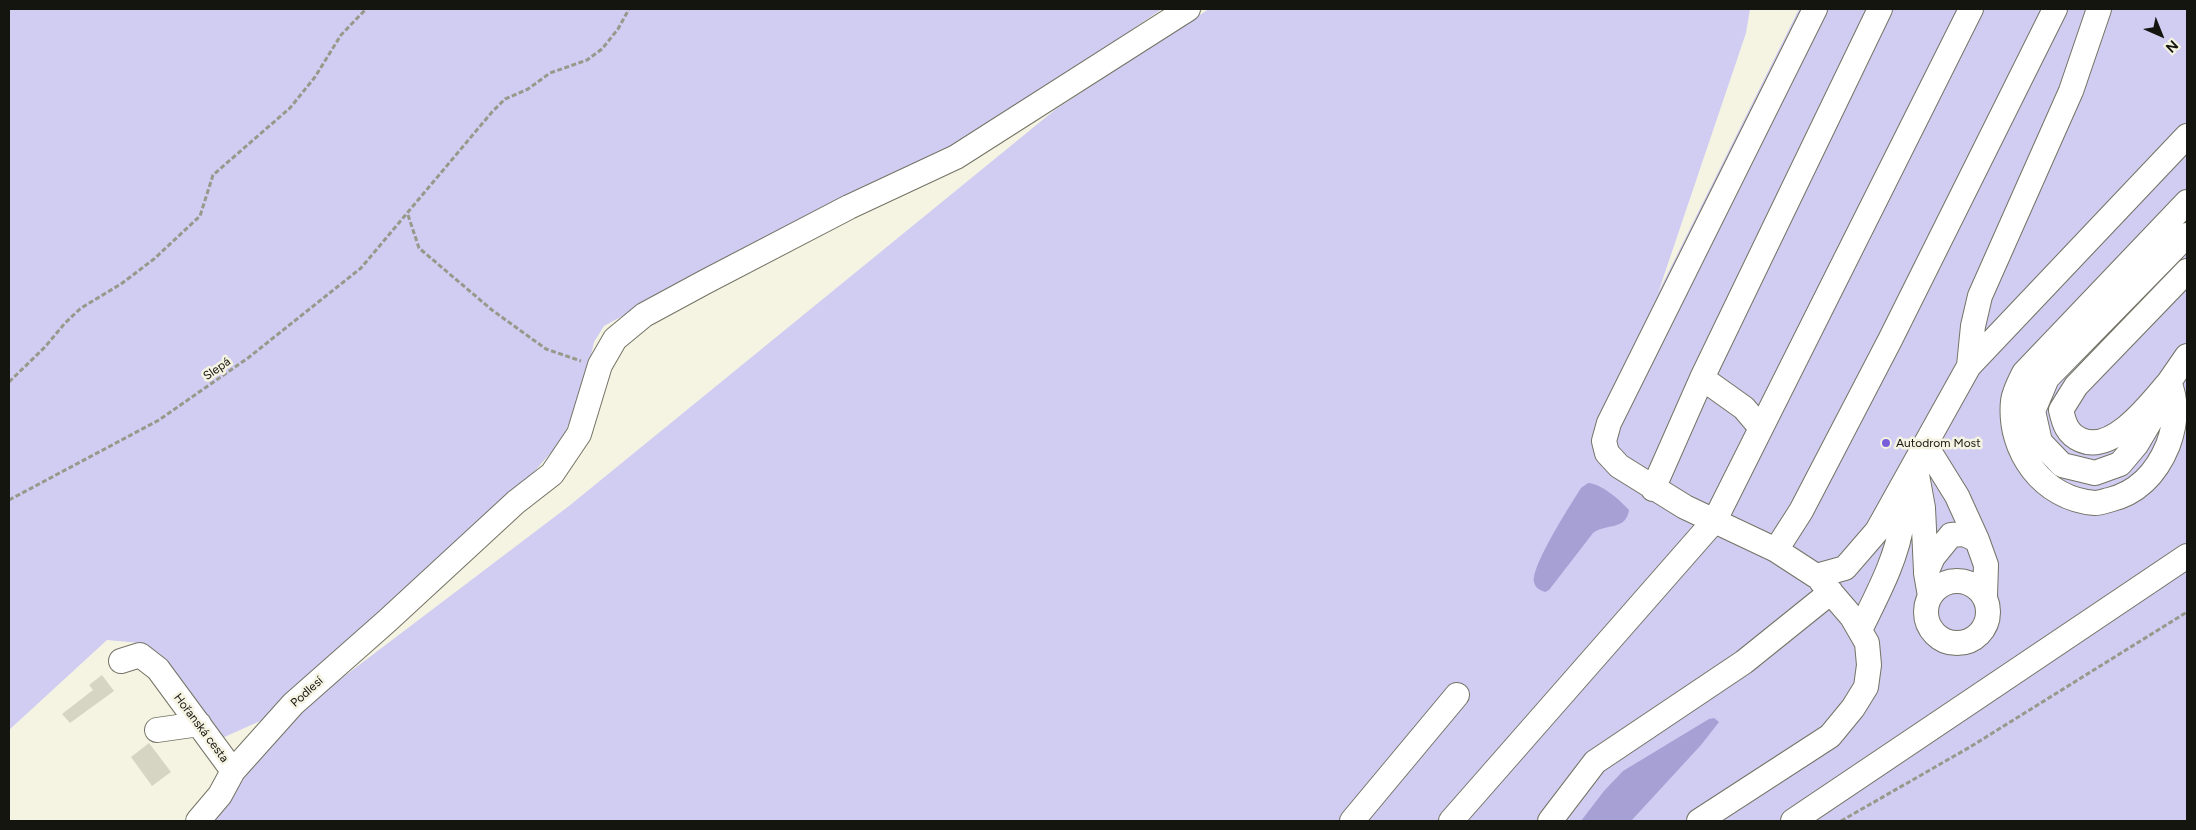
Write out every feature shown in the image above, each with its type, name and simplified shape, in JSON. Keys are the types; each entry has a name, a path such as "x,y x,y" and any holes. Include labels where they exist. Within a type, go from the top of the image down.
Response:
{"street":[{"name":"Podlesí","path":"233,771 293,704 387,621 516,502 552,474 579,434 600,365 615,339 644,315 849,207 956,157 1188,9"},
{"path":"1699,821 1830,736 1853,708 1866,687 1869,665 1867,643 1852,617 1824,584 1776,550 1653,489 1619,466 1607,454 1604,441 1609,423 1815,9"},
{"path":"1653,489 1702,378 1880,9"},
{"path":"1451,821 1714,520 1971,9"},
{"path":"1776,550 1801,511 1890,340 2055,9"},
{"path":"1969,366 1973,326 1980,296 2071,91 2099,9"},
{"path":"1550,821 1595,762 1744,662 1824,584 1845,568 1877,531 1969,366 2187,136"},
{"path":"2169,382 2175,397 2175,415 2170,438 2162,460 2145,482 2123,496 2096,503 2065,495 2041,480 2020,450 2014,428 2013,400 2024,373 2187,202"},
{"path":"2169,382 2155,413 2136,445 2120,464 2095,473 2062,465 2040,442 2033,411 2047,378 2187,235"},
{"path":"2187,271 2076,386 2061,410 2064,425 2075,437 2089,444 2103,441 2126,428 2169,382 2187,356"},
{"path":"1702,378 1744,408 1761,428"},
{"path":"1920,455 1957,496 1986,565 1985,596 1988,606 1988,617 1985,628 1978,636 1968,642 1957,644 1947,642 1937,636 1930,628 1926,618 1926,607 1930,596 1945,583 1954,580 1971,583 1985,596"},
{"path":"1920,455 1926,573 1930,596"},
{"path":"1860,630 1896,546 1902,521 1900,491"},
{"path":"1926,573 1933,557 1952,535 1964,534 1977,540"},
{"path":"1793,821 2187,556"},
{"name":"Hořanská cesta","path":"121,661 140,655 158,669 233,771 220,795 198,821"},
{"path":"1352,821 1457,695"},
{"path":"156,730 199,724"}],"path":[{"path":"9,382 45,347 64,323 81,308 121,284 154,259 200,216 213,175 290,108 315,77 341,35 366,9"},
{"name":"Slepá","path":"9,500 159,420 248,358 361,268 492,112 505,100 528,90 550,72 587,60 602,49 618,29 629,9"},
{"path":"407,214 419,248 492,310 546,349 579,361 600,365"},
{"path":"1841,821 1978,742 2187,612"}],"shaded area":[{"path":"9,9 1162,9 957,149 819,209 604,326 594,342 586,378 563,439 518,490 267,718 222,738 170,671 140,643 107,640 9,730"},
{"path":"1209,9 1750,9 1746,33 1658,293 1799,9 2187,9 2187,821 215,821 249,771 301,709 569,506 1056,109"},
{"path":"1588,483 1605,489 1616,497 1629,510 1627,517 1620,524 1593,533 1549,590 1545,592 1540,590 1534,582 1535,574 1545,549 1581,488"},
{"path":"1714,718 1719,722 1701,745 1631,821 1581,821 1604,791 1623,771 1709,719"}],"building":[{"path":"102,675 114,691 70,723 62,714 93,690 89,685"},
{"path":"149,743 171,772 152,786 131,757"}],"place":[{"name":"Autodrom Most","path":"1886,443"}]}
